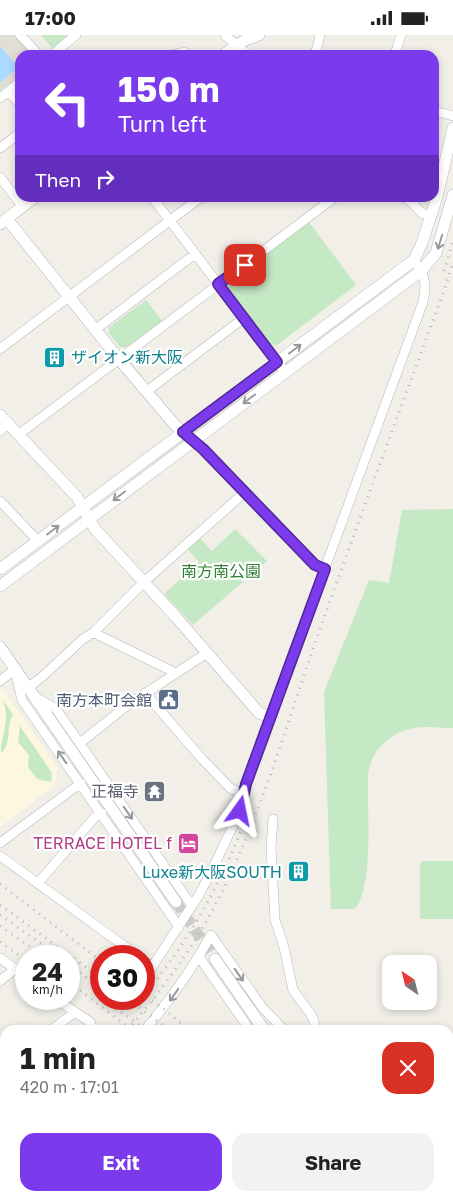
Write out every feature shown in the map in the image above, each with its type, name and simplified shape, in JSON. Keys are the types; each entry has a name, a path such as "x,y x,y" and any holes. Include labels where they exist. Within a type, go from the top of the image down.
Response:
{"street":[{"path":"20,35 34,50"},
{"path":"58,50 76,35"},
{"path":"225,35 242,50"},
{"path":"230,50 259,35"},
{"path":"316,50 320,35"},
{"path":"396,50 401,35"},
{"path":"0,98 15,86"},
{"path":"9,91 15,99"},
{"path":"439,112 453,116"},
{"path":"439,189 453,128"},
{"path":"0,148 15,137"},
{"path":"0,177 15,197"},
{"path":"0,586 422,270 436,253 453,195"},
{"path":"19,202 23,207"},
{"path":"29,202 4,222 174,424 203,449 315,565 325,569"},
{"path":"156,202 285,372"},
{"path":"0,349 195,202"},
{"path":"18,435 328,202"},
{"path":"411,202 423,214 431,216"},
{"path":"0,569 414,260 419,252 435,202"},
{"path":"96,329 195,254"},
{"path":"155,963 180,927 213,868 240,811 242,794 423,302 425,279 422,270 414,260"},
{"path":"147,391 244,318"},
{"path":"3,423 18,435 77,497 95,529 259,713 270,717"},
{"path":"31,691 43,677 83,639 94,632 144,582 245,492"},
{"path":"0,501 38,541"},
{"path":"94,632 175,674"},
{"path":"0,647 176,902"},
{"path":"80,743 129,704 207,653"},
{"path":"0,681 16,669"},
{"path":"16,669 22,700 180,927"},
{"path":"31,691 56,709 192,905"},
{"path":"145,693 203,760 230,788 242,794"},
{"path":"0,843 81,783"},
{"path":"38,883 95,817 102,813"},
{"path":"273,819 271,847 275,920 284,947 293,990 310,1013 314,1025"},
{"path":"0,856 123,945"},
{"path":"149,1025 168,1004 211,935 262,1007 279,1025"},
{"path":"199,957 247,1025"},
{"path":"0,958 15,969 0,981"},
{"path":"215,959 261,1025"},
{"path":"70,1010 90,1022 91,1025"},
{"path":"58,1025 74,1013"}],"shaded area":[{"path":"0,35 15,35 29,50 15,50 15,79 0,91"},
{"path":"0,688 2,688 58,768 55,785 0,827"}],"green space":[{"path":"41,35 68,35 52,48"},
{"path":"309,222 356,285 277,345 270,344 228,289 229,282"},
{"path":"146,300 162,321 126,347 120,347 109,333 109,327"},
{"path":"453,509 453,728 425,727 410,729 387,740 376,752 369,767 368,776 367,865 361,898 355,909 331,909 324,692 369,580 389,583 402,510"},
{"name":"南方南公園","path":"235,529 267,561 193,625 164,594 199,562 187,549 200,538 212,551"},
{"path":"2,698 13,715 9,724 7,744 1,753 6,721 5,706"},
{"path":"20,726 52,773 51,782 37,779 28,767 29,755 18,742"},
{"path":"422,861 453,861 453,919 420,919 420,865"}],"water":[{"path":"0,46 15,64 15,70 0,83"}],"tunnel":[{"path":"176,902 215,959"}],"railway":[{"path":"444,271 453,241"},
{"path":"132,1025 194,943 230,876 246,839 453,262"},
{"path":"155,981 200,916 223,873 242,828"},
{"path":"0,884 90,953"},
{"path":"0,905 90,970"},
{"path":"0,915 43,945"},
{"path":"0,926 27,945"},
{"path":"0,942 15,952"},
{"path":"80,973 90,980"},
{"path":"80,990 125,1025"},
{"path":"155,1002 184,1025"},
{"path":"118,1010 139,1025"},
{"path":"143,1010 162,1025"}],"place":[{"name":"ザイオン新大阪","path":"55,357"},
{"name":"南方本町会館","path":"168,700"},
{"name":"正福寺","path":"155,791"},
{"name":"TERRACE HOTEL f","path":"188,843"},
{"name":"Luxe新大阪SOUTH","path":"298,872"}],"route":[{"path":"240,811 242,794 325,569 315,565 203,449 183,432 277,362 218,284 245,265"}]}
